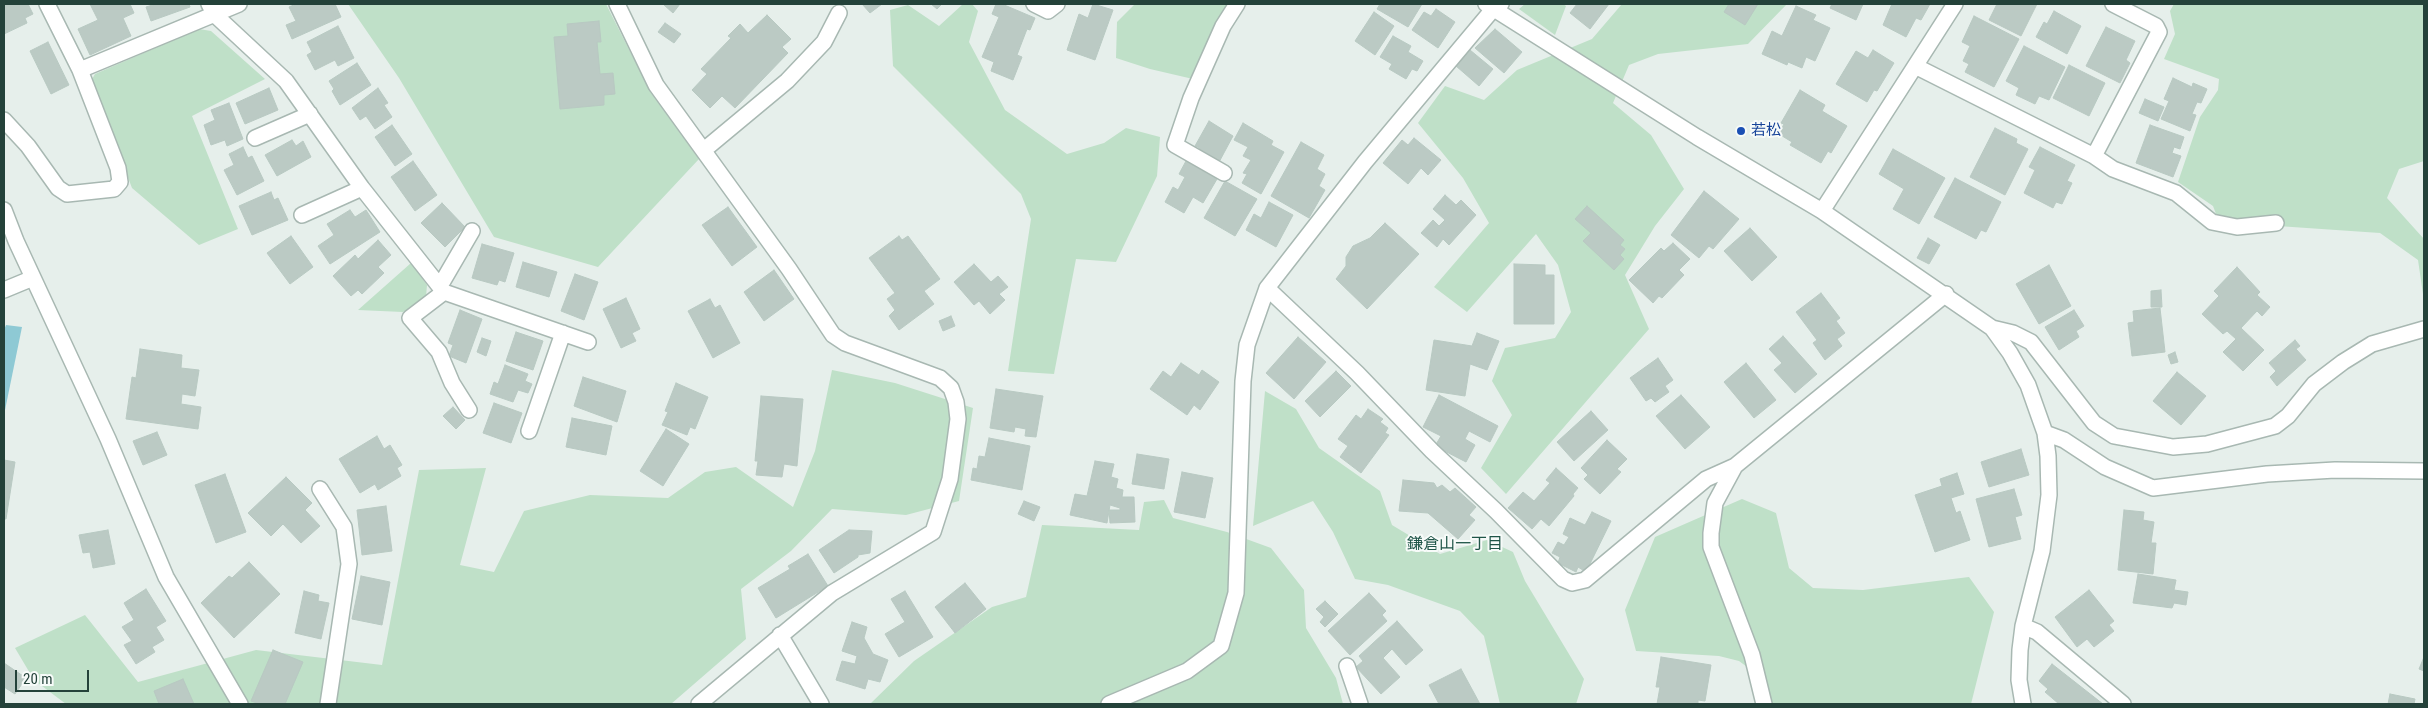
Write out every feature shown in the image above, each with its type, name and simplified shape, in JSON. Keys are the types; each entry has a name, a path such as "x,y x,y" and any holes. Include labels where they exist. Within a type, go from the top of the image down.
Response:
{"street":[{"path":"4,120 28,146 58,188 67,194 114,189 120,182 118,168 80,70 47,4"},
{"path":"80,70 212,9 239,4"},
{"path":"617,4 656,86 704,150 833,335 845,343 940,378 951,388 956,402 958,419 950,479 933,532 832,593 700,704"},
{"path":"1034,4 1048,11 1058,4"},
{"path":"1224,173 1175,145 1191,98 1223,26 1236,4"},
{"path":"1822,211 1955,4"},
{"path":"2094,156 2159,32 2156,26 2113,4"},
{"path":"1109,704 1187,671 1221,646 1236,593 1243,381 1247,345 1267,288 1353,177 1493,5 1680,127 1822,211 1946,294 1992,328 2010,353 2028,385 2045,433 2049,495 2042,551 2023,626 2019,680 2023,704"},
{"path":"212,9 286,81 362,188 442,289 588,342"},
{"path":"704,150 787,81 824,42 839,13"},
{"path":"1915,66 2094,156 2113,169 2176,193 2212,222 2236,227 2276,223"},
{"path":"255,138 310,114"},
{"path":"302,215 362,188"},
{"path":"4,210 33,278 108,440 166,577 240,704"},
{"path":"470,410 452,383 439,352 410,318 442,289 472,231"},
{"path":"4,290 33,278"},
{"path":"1267,288 1357,372 1432,451 1496,510 1564,579 1572,583 1586,580 1706,479 1735,466 1946,294"},
{"path":"1992,328 2014,333 2031,342 2094,423 2114,436 2173,448 2207,444 2275,426 2288,416 2314,384 2343,362 2372,344 2424,329"},
{"path":"528,431 563,333"},
{"path":"2045,433 2064,440 2105,467 2152,488 2267,474 2336,470 2424,471"},
{"path":"1735,466 1716,503 1711,532 1711,547 1752,655 1764,704"},
{"path":"320,490 344,527 349,564 328,704"},
{"path":"2023,626 2037,632 2123,704"},
{"path":"780,635 821,704"},
{"path":"1347,666 1360,704"}],"green space":[{"path":"348,4 606,4 651,93 699,159 598,267 494,237 399,78"},
{"path":"963,4 972,4 978,11 969,42 1005,110 1067,154 1104,143 1126,128 1160,137 1157,176 1116,262 1076,259 1054,374 1008,371 1031,219 1021,194 893,66 890,10 908,5 939,26"},
{"path":"1135,4 1229,4 1193,79 1150,69 1116,58 1117,22"},
{"path":"1525,4 1563,4 1566,6 1555,35 1519,9"},
{"path":"1622,4 1787,4 1748,44 1658,54 1629,65 1613,103 1651,135 1684,189 1655,226 1625,275 1649,329 1506,494 1481,468 1512,415 1492,381 1505,348 1555,338 1571,312 1558,265 1536,234 1467,312 1434,287 1489,223 1463,178 1418,123 1445,86 1484,100 1517,70 1592,39"},
{"path":"2174,4 2424,4 2424,161 2399,169 2387,198 2424,239 2424,301 2418,260 2380,233 2219,222 2213,206 2178,182 2200,117 2218,90 2219,79 2164,59 2175,34 2170,11"},
{"path":"199,29 211,31 265,79 192,116 238,229 199,245 132,188 91,81 95,74"},
{"path":"411,263 427,285 426,297 419,304 403,312 358,310"},
{"path":"832,370 895,383 973,408 959,501 906,515 832,509 791,551 741,589 746,639 671,704 66,704 34,680 15,648 85,615 138,682 256,650 382,665 419,470 486,468 460,565 494,572 524,511 590,495 668,498 705,472 736,467 793,507 815,451"},
{"path":"1265,391 1296,409 1319,448 1380,491 1392,525 1440,554 1487,540 1513,552 1525,581 1584,679 1576,704 1500,704 1484,636 1460,611 1388,585 1355,579 1333,532 1313,501 1253,526"},
{"path":"1742,499 1776,513 1789,568 1813,588 1863,590 1969,577 1994,612 1971,704 1768,704 1766,681 1739,661 1719,656 1636,651 1625,610 1655,537"},
{"path":"1164,500 1173,518 1227,532 1271,548 1304,590 1306,628 1336,678 1343,704 870,704 914,661 992,607 1026,597 1042,525 1139,530 1144,502"}],"water":[{"path":"6,325 22,327 4,415 4,330"}],"building":[{"path":"4,4 28,4 33,14 25,18 27,23 4,34"},
{"path":"90,4 130,4 134,13 123,18 131,36 90,55 78,29 98,20"},
{"path":"156,4 189,4 190,7 151,21 146,7"},
{"path":"296,4 335,4 341,17 292,39 286,25 296,21 289,7"},
{"path":"665,4 680,4 673,13"},
{"path":"862,4 882,4 870,13"},
{"path":"931,4 942,4 937,9"},
{"path":"996,4 1002,4 1035,18 1030,30 1027,29 1017,55 1022,57 1013,80 991,71 994,62 982,57 999,17 992,14"},
{"path":"1093,4 1113,10 1095,60 1067,50 1079,14 1088,18"},
{"path":"1380,4 1422,4 1408,27 1377,9"},
{"path":"1577,4 1609,4 1590,29 1570,13"},
{"path":"1729,4 1758,4 1745,25 1724,12"},
{"path":"1832,4 1863,4 1856,20 1830,8"},
{"path":"1892,4 1930,4 1921,20 1916,18 1906,37 1883,25"},
{"path":"1997,4 2037,4 2021,36 1989,20"},
{"path":"1796,6 1816,15 1813,20 1830,28 1815,61 1806,57 1802,68 1788,62 1787,65 1762,54 1772,31 1782,36"},
{"path":"1436,9 1455,22 1438,48 1412,30 1424,12 1431,16"},
{"path":"2054,11 2081,26 2067,54 2036,37 2044,22 2047,24"},
{"path":"1374,12 1394,26 1375,55 1355,41"},
{"path":"767,15 791,39 782,47 788,53 735,108 722,96 710,108 692,90 707,74 701,69 731,38 728,36 740,24 748,33"},
{"path":"1974,16 2019,39 1994,87 1965,72 1969,64 1963,61 1970,46 1962,42"},
{"path":"599,21 601,42 597,42 600,74 613,73 615,94 604,95 604,105 560,109 554,37 568,36 567,24"},
{"path":"665,23 681,34 674,43 658,32"},
{"path":"338,26 354,58 338,66 335,60 315,70 307,55 312,52 307,42"},
{"path":"2106,27 2135,41 2126,60 2130,63 2120,83 2086,66"},
{"path":"1495,29 1522,52 1504,73 1475,48"},
{"path":"1393,36 1411,46 1408,52 1423,61 1417,71 1412,69 1406,79 1389,69 1392,64 1380,57"},
{"path":"48,42 69,85 51,94 30,51"},
{"path":"2024,46 2065,67 2049,100 2039,96 2035,104 2016,95 2019,88 2006,81"},
{"path":"1470,50 1493,69 1479,86 1456,66"},
{"path":"1873,50 1894,63 1877,91 1874,90 1867,102 1836,84 1856,51 1868,58"},
{"path":"357,63 371,85 340,105 329,81"},
{"path":"2069,65 2105,83 2089,116 2053,98"},
{"path":"2173,78 2192,87 2193,83 2207,89 2201,103 2197,102 2192,114 2196,115 2190,131 2161,119 2169,101 2164,99"},
{"path":"269,88 278,110 245,124 236,103"},
{"path":"378,88 388,103 384,105 392,117 375,129 366,116 360,120 352,108"},
{"path":"1800,90 1825,105 1822,111 1847,126 1831,153 1828,151 1821,163 1790,145 1792,142 1779,134 1784,124 1781,123"},
{"path":"2145,99 2164,107 2158,121 2139,113"},
{"path":"229,103 243,139 227,146 225,140 211,145 204,125 215,120 211,110"},
{"path":"1209,121 1233,136 1218,164 1197,153 1200,148 1195,146"},
{"path":"1243,123 1273,141 1271,145 1284,152 1261,194 1242,183 1247,174 1243,173 1251,160 1243,156 1248,147 1234,140"},
{"path":"392,125 412,154 395,166 375,137"},
{"path":"2150,125 2184,137 2180,149 2174,147 2172,153 2181,156 2173,177 2136,163"},
{"path":"1995,128 2017,139 2016,143 2028,149 2005,195 1970,177"},
{"path":"1414,138 1441,160 1428,175 1421,168 1408,184 1383,163 1402,140 1408,145"},
{"path":"292,140 296,146 303,141 311,157 277,176 265,155"},
{"path":"1301,142 1324,155 1317,169 1325,174 1319,186 1325,190 1309,218 1271,196"},
{"path":"243,147 248,158 252,156 264,181 237,195 224,170 234,165 229,154"},
{"path":"2040,147 2075,165 2067,181 2072,183 2062,204 2056,202 2053,208 2024,193 2035,170 2029,167"},
{"path":"1893,149 1945,178 1919,224 1893,209 1904,189 1879,174"},
{"path":"413,161 437,195 415,211 391,177"},
{"path":"1186,161 1217,179 1203,203 1193,197 1184,213 1165,202 1173,187 1178,190 1185,177 1179,174"},
{"path":"1955,178 2001,202 1986,232 1981,230 1976,239 1934,217"},
{"path":"1225,181 1257,199 1235,236 1204,218"},
{"path":"1704,191 1739,219 1713,249 1709,246 1699,258 1671,235"},
{"path":"271,192 274,200 278,198 288,220 252,235 239,206"},
{"path":"1445,195 1456,205 1461,200 1476,215 1449,245 1443,239 1437,247 1421,233 1433,220 1439,226 1445,220 1433,209"},
{"path":"1269,202 1293,215 1276,247 1246,230 1254,214 1261,218"},
{"path":"442,203 465,227 445,247 421,223"},
{"path":"1587,206 1624,240 1620,245 1625,249 1620,255 1624,259 1614,270 1583,241 1591,233 1575,219"},
{"path":"728,207 757,247 732,266 702,225"},
{"path":"350,210 355,217 366,210 380,232 330,264 318,246 334,235 327,224"},
{"path":"1385,223 1419,254 1367,309 1336,279 1346,266 1346,257 1353,246 1370,238"},
{"path":"1750,228 1777,257 1752,281 1724,251"},
{"path":"291,236 313,267 290,284 267,253"},
{"path":"899,236 902,240 908,236 940,279 924,291 934,304 899,330 889,316 895,310 887,299 895,293 869,258"},
{"path":"1928,238 1940,245 1929,264 1917,258"},
{"path":"378,240 391,255 378,267 384,273 362,294 358,290 351,296 333,276 355,255 358,259"},
{"path":"1673,243 1690,259 1679,270 1684,275 1662,298 1659,296 1653,303 1629,280 1661,248 1664,251"},
{"path":"482,244 514,253 505,282 499,280 497,285 472,278"},
{"path":"523,262 557,272 549,297 516,287"},
{"path":"974,264 991,282 998,276 1008,287 999,294 1005,300 990,314 979,301 974,305 954,282"},
{"path":"1514,264 1545,265 1545,275 1554,275 1554,324 1514,324"},
{"path":"2049,265 2071,306 2039,324 2016,284"},
{"path":"2237,267 2260,292 2257,295 2270,307 2262,316 2257,311 2241,328 2264,350 2243,371 2223,352 2236,339 2227,331 2223,334 2202,314 2219,296 2214,291"},
{"path":"774,270 794,299 764,321 744,292"},
{"path":"575,274 598,282 584,320 561,311"},
{"path":"2161,290 2162,307 2151,307 2151,291"},
{"path":"1821,293 1840,318 1836,321 1845,333 1837,339 1842,346 1825,360 1813,343 1817,340 1796,312"},
{"path":"626,298 640,329 632,333 636,341 621,348 603,309"},
{"path":"710,299 715,308 720,305 740,343 713,358 688,311"},
{"path":"2160,308 2165,352 2132,356 2128,323 2134,322 2133,311"},
{"path":"460,310 482,319 466,363 449,356 453,345 448,343"},
{"path":"2074,310 2084,326 2076,331 2079,337 2059,350 2045,327"},
{"path":"951,316 955,326 943,331 939,321"},
{"path":"516,332 543,341 533,370 506,361"},
{"path":"1477,333 1499,341 1487,370 1470,364 1465,396 1426,390 1434,340 1472,346"},
{"path":"1783,336 1817,374 1795,393 1774,370 1782,363 1769,349"},
{"path":"1298,337 1326,362 1294,399 1266,373"},
{"path":"482,338 491,341 486,356 477,352"},
{"path":"2295,340 2300,346 2296,349 2306,360 2277,386 2270,377 2276,371 2269,363"},
{"path":"140,349 182,355 181,368 199,370 195,396 182,394 181,404 201,407 198,429 126,419 132,377 136,378"},
{"path":"2175,352 2178,362 2171,364 2168,355"},
{"path":"1658,358 1673,380 1665,386 1669,392 1655,402 1651,398 1646,401 1630,378"},
{"path":"1181,363 1199,375 1202,370 1219,382 1200,410 1194,405 1187,415 1150,389 1163,371 1171,377"},
{"path":"1746,363 1776,400 1754,418 1724,382"},
{"path":"505,365 528,374 525,381 532,384 528,393 518,390 513,402 490,394 494,382 498,384"},
{"path":"1336,371 1351,386 1320,417 1305,401"},
{"path":"2177,372 2206,396 2181,425 2153,401"},
{"path":"583,377 626,391 617,422 574,406"},
{"path":"676,383 708,397 695,429 690,427 687,435 662,425 668,412 665,411"},
{"path":"996,389 1043,396 1036,437 1025,436 1026,429 1015,427 1014,432 990,428"},
{"path":"1439,395 1498,426 1490,442 1469,431 1465,439 1475,445 1466,462 1435,446 1441,436 1423,427"},
{"path":"1681,395 1710,427 1685,449 1656,416"},
{"path":"761,396 803,399 797,466 784,464 782,477 756,475 758,461 755,461"},
{"path":"494,403 522,413 511,443 483,433"},
{"path":"453,407 465,420 456,429 443,416"},
{"path":"1368,409 1383,419 1380,422 1388,428 1385,433 1389,435 1361,473 1340,457 1348,446 1338,439 1356,415 1361,419"},
{"path":"1591,411 1608,430 1574,461 1557,442"},
{"path":"572,418 612,426 606,455 566,447"},
{"path":"666,429 689,444 663,486 640,471"},
{"path":"157,432 167,455 143,465 133,441"},
{"path":"377,436 384,449 390,445 402,465 397,468 401,476 378,490 375,484 360,493 339,459"},
{"path":"989,438 1030,446 1022,490 971,480 973,468 977,469 979,456 985,457"},
{"path":"1607,440 1627,459 1617,469 1621,472 1600,494 1584,479 1588,475 1581,468"},
{"path":"2021,449 2029,475 1989,487 1981,462"},
{"path":"1137,454 1169,459 1164,489 1132,484"},
{"path":"4,460 15,462 6,519 4,519"},
{"path":"1095,461 1114,464 1111,477 1118,479 1116,488 1123,490 1122,497 1134,497 1135,522 1110,523 1109,511 1107,523 1070,515 1075,494 1087,496","holes":["1110,505 1120,508 1120,510 1109,510"]},
{"path":"1556,468 1578,488 1573,494 1574,496 1549,526 1541,519 1532,529 1508,508 1523,492 1534,501 1550,483 1546,480"},
{"path":"1182,472 1213,478 1205,518 1174,512"},
{"path":"1957,473 1964,494 1951,498 1956,513 1960,511 1970,540 1935,552 1915,495 1942,486 1940,479"},
{"path":"225,474 246,532 216,543 195,485"},
{"path":"286,477 312,503 305,510 320,526 301,543 283,524 271,536 248,513"},
{"path":"1403,480 1434,483 1437,488 1442,485 1450,492 1455,488 1476,507 1469,515 1475,520 1458,539 1428,513 1399,511"},
{"path":"2014,489 2022,515 2015,517 2021,539 1989,547 1976,499"},
{"path":"1024,501 1040,507 1034,521 1018,514"},
{"path":"386,506 392,551 362,555 357,510"},
{"path":"2124,510 2144,512 2143,520 2154,522 2151,543 2156,543 2153,574 2118,570"},
{"path":"1592,512 1611,521 1586,572 1578,567 1576,572 1558,563 1560,557 1552,553 1558,542 1564,545 1569,537 1563,534 1570,518 1585,525"},
{"path":"108,530 115,564 93,568 90,552 83,553 79,535"},
{"path":"849,530 872,531 870,553 858,555 858,557 834,573 819,550"},
{"path":"808,554 828,586 776,618 758,588 790,569 788,566"},
{"path":"249,562 280,594 234,638 201,603 229,576 232,578"},
{"path":"2138,574 2176,580 2174,590 2188,592 2186,605 2174,603 2172,608 2133,603"},
{"path":"361,576 390,582 382,625 352,619"},
{"path":"965,583 986,609 955,633 935,607"},
{"path":"146,589 166,621 156,627 164,640 152,647 155,652 136,664 124,645 132,641 122,627 134,620 124,603"},
{"path":"2089,590 2114,621 2109,625 2114,631 2094,647 2087,639 2077,647 2055,617"},
{"path":"304,591 319,595 318,601 329,603 321,639 295,633"},
{"path":"905,591 933,637 899,657 885,634 905,622 891,599"},
{"path":"1369,593 1386,611 1382,615 1387,621 1350,655 1328,631"},
{"path":"1325,601 1338,614 1325,627 1320,622 1324,617 1316,609"},
{"path":"1397,621 1423,650 1406,665 1392,649 1383,658 1400,677 1381,694 1356,667 1363,661 1359,656"},
{"path":"852,622 867,627 864,638 873,654 888,660 880,682 868,679 865,689 836,680 842,661 855,664 857,656 842,651"},
{"path":"273,650 303,662 285,704 260,704 251,701"},
{"path":"1661,657 1711,665 1705,701 1698,700 1698,704 1657,704 1660,687 1656,687"},
{"path":"2424,657 2424,671 2419,669"},
{"path":"4,663 26,678 15,694 4,687"},
{"path":"2052,664 2103,704 2059,704 2045,692 2048,689 2039,681"},
{"path":"1461,669 1480,704 1439,704 1429,685"},
{"path":"183,679 194,704 159,704 154,691"},
{"path":"2390,694 2415,699 2414,704 2388,704"}],"place":[{"name":"若松","path":"1741,131"}],"district":[{"name":"鎌倉山一丁目","path":"1455,545"}]}
